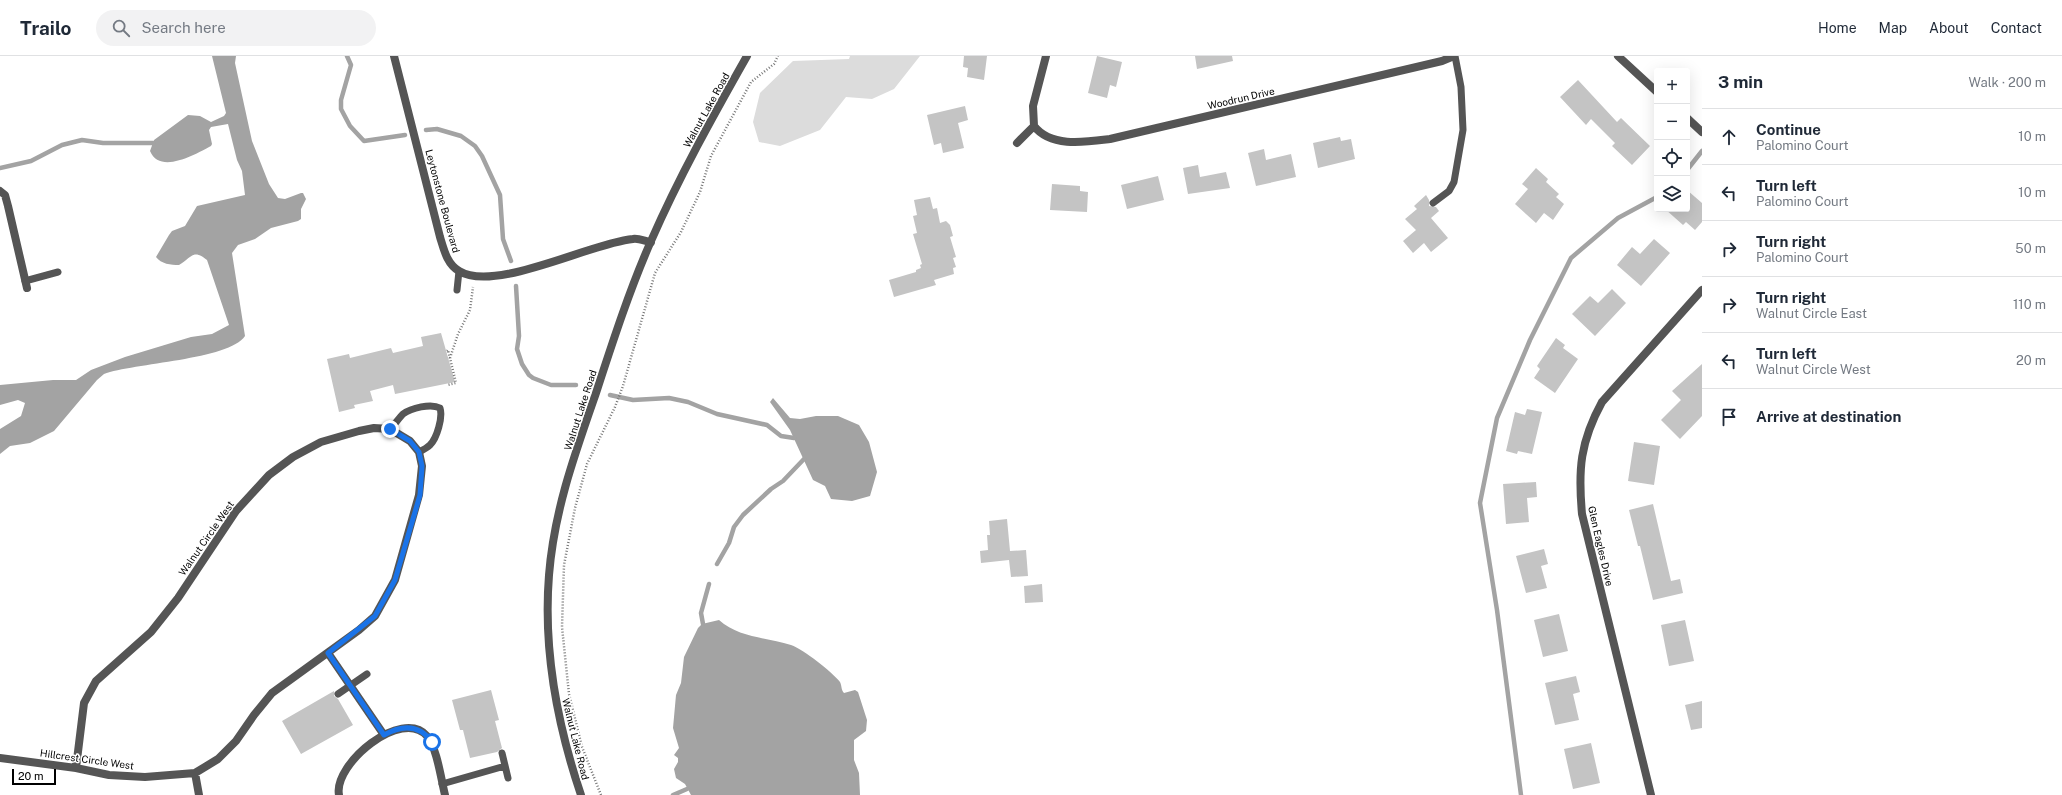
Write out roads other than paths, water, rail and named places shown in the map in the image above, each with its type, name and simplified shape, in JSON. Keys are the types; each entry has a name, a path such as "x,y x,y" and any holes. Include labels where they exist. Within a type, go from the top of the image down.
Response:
{"street":[{"name":"Leytonstone Boulevard","path":"394,56 440,237 447,258 459,271"},
{"name":"Walnut Lake Road","path":"581,795 562,730 551,677 548,621 549,575 556,519 566,483 619,321 651,242 678,182 748,56"},
{"path":"1017,143 1034,126 1033,106 1046,56"},
{"name":"Woodrun Drive","path":"1034,126 1039,132 1048,138 1081,142 1110,139 1454,56"},
{"path":"1618,56 1654,89"},
{"path":"1690,121 1702,132"},
{"path":"0,191 5,195 26,284"},
{"path":"459,271 473,276 486,277 507,275 575,254 634,239 651,242"},
{"name":"Glen Eagles Drive","path":"1651,795 1582,514 1580,468 1590,423 1602,402 1702,290"},
{"name":"Walnut Circle West","path":"76,768 84,702 96,681 151,632 178,598 236,511 269,475 293,457 321,442 359,430 374,428 390,429 410,441 419,452"},
{"path":"199,795 195,773 218,758 236,741 272,693 328,653 375,616 395,580 420,495 422,466 419,452"},
{"path":"328,653 384,735"},
{"path":"339,795 339,780 356,756 384,735 403,727 412,728 426,735 432,742 445,795"},
{"name":"Hillcrest Circle West","path":"0,758 76,768 109,775 145,777 195,773"}],"lane":[{"path":"1433,203 1449,191 1454,182 1463,130 1461,87 1454,56"},
{"path":"457,290 459,271"},
{"path":"26,284 58,272"},
{"path":"390,429 404,414 423,407 435,405 440,408 442,414 434,439 427,448 419,452"},
{"path":"338,694 367,674"},
{"path":"502,753 508,778"},
{"path":"442,784 505,766"}],"waterway":[{"path":"347,56 351,65 341,100 341,109 350,126 364,141 405,135"},
{"path":"426,130 437,129 461,136 475,146 482,156 500,195 503,239 511,261"},
{"path":"0,168 31,161 62,145 82,140 103,143 153,143"},
{"path":"1690,166 1702,151"},
{"path":"1521,795 1497,610 1480,503 1497,418 1530,340 1571,258 1618,218 1654,199"},
{"path":"516,286 519,336 517,349 522,364 529,375 533,378 551,385 576,385"},
{"path":"610,395 633,400 669,398 688,402 717,414 767,425 781,436 794,438"},
{"path":"717,564 729,543 734,527 743,515 771,489 783,481 804,459"},
{"path":"703,624 701,613 709,584"},
{"path":"673,795 687,789"}]}
